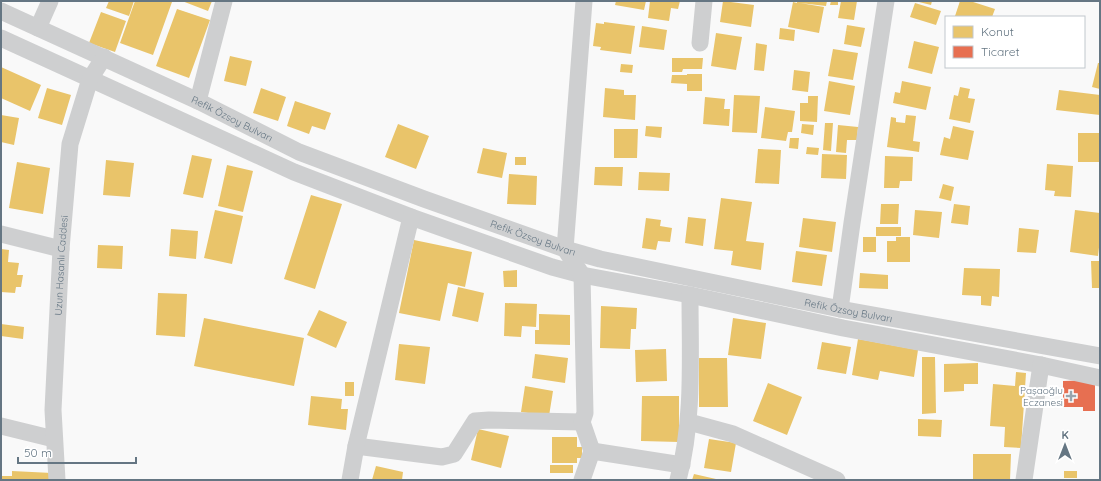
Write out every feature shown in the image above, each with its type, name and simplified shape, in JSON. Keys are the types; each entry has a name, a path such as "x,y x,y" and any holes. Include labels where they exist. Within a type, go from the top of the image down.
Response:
{"street":[{"path":"38,28 50,1"},
{"path":"198,101 224,1"},
{"path":"582,480 592,451 582,422 585,413 582,275 565,249 584,1"},
{"path":"700,43 704,1"},
{"path":"840,309 886,1"},
{"name":"Refik Özsoy Bulvarı","path":"1,11 198,101 299,152 424,199 565,249 600,259 840,309 1100,356"},
{"name":"Refik Özsoy Bulvarı","path":"1,38 294,172 411,217 552,267 582,275 690,295 843,328 1041,365 1100,378"},
{"name":"Uzun Hasanlı Caddesi","path":"57,480 52,410 61,249 70,144 90,79 104,57"},
{"path":"350,480 356,446 411,217"},
{"path":"1,234 61,249"},
{"path":"592,451 680,473 689,422 690,295"},
{"path":"1024,480 1041,365"},
{"path":"356,446 442,457 454,454 475,421 582,422"},
{"path":"689,422 733,434 837,480"},
{"path":"1,426 54,439"}],"building: Konut":[{"path":"109,1 134,1 129,16 106,8"},
{"path":"135,1 172,2 153,55 120,43"},
{"path":"182,1 212,1 208,11"},
{"path":"616,1 646,1 644,10 615,5"},
{"path":"650,1 680,1 678,9 671,8 669,21 648,18"},
{"path":"723,1 754,5 751,27 720,22"},
{"path":"797,1 827,1 826,6 800,3 824,7 819,33 788,27 793,2 797,3"},
{"path":"831,1 838,1 838,5 830,5"},
{"path":"841,1 857,1 854,20 838,18"},
{"path":"915,1 932,1 931,5"},
{"path":"960,1 970,1 995,9 992,16 955,16"},
{"path":"915,3 941,11 936,25 910,17"},
{"path":"177,9 210,20 189,78 156,66"},
{"path":"101,12 126,21 115,52 89,43"},
{"path":"604,22 635,26 631,54 600,50 601,47 593,46 596,23 604,24"},
{"path":"847,25 865,28 861,47 844,44"},
{"path":"642,26 667,30 664,50 639,47"},
{"path":"780,28 795,30 794,41 779,39"},
{"path":"716,33 742,37 736,70 711,66"},
{"path":"914,41 939,47 932,74 908,68"},
{"path":"756,43 767,45 764,71 754,70"},
{"path":"833,49 858,53 853,80 828,76"},
{"path":"230,56 252,61 246,86 224,81"},
{"path":"672,58 703,58 702,69 683,69 682,72 672,72"},
{"path":"1098,63 1100,63 1100,89 1092,87"},
{"path":"621,64 633,65 632,73 620,72"},
{"path":"1,67 41,85 30,111 1,98"},
{"path":"794,70 810,72 808,92 792,90"},
{"path":"702,74 702,91 687,91 687,84 671,83 672,75"},
{"path":"829,81 855,86 850,115 824,111"},
{"path":"902,81 931,87 926,110 893,103 895,92 900,93"},
{"path":"960,87 970,89 968,98 975,99 970,123 949,119 954,95 958,96"},
{"path":"47,88 71,95 62,125 38,118"},
{"path":"261,88 286,97 278,121 253,113"},
{"path":"605,88 624,90 624,95 636,95 635,120 603,117"},
{"path":"1059,90 1100,95 1100,115 1056,110"},
{"path":"734,95 760,96 757,133 732,132"},
{"path":"808,96 818,96 817,122 800,121 800,103 808,103"},
{"path":"705,97 725,99 724,109 730,109 729,126 703,124"},
{"path":"295,101 331,113 325,130 312,126 309,134 287,126"},
{"path":"765,107 795,111 792,132 788,132 786,141 761,138"},
{"path":"1,115 19,118 14,145 1,142"},
{"path":"906,115 916,116 913,141 920,142 919,152 887,147 891,117 896,118 896,122 905,123"},
{"path":"825,123 833,123 831,151 823,150"},
{"path":"398,124 429,136 416,169 385,157"},
{"path":"802,124 814,125 813,135 801,133"},
{"path":"838,125 858,127 857,140 847,140 846,153 836,152"},
{"path":"646,126 662,127 661,138 645,136"},
{"path":"953,126 974,131 968,160 940,155 944,137 950,139"},
{"path":"614,129 638,129 637,158 614,158"},
{"path":"1078,133 1100,133 1100,162 1078,162"},
{"path":"790,138 799,138 798,149 789,148"},
{"path":"807,147 819,148 818,155 806,154"},
{"path":"483,148 507,153 502,178 477,173"},
{"path":"758,149 781,150 779,184 755,183"},
{"path":"822,154 847,155 846,179 821,178"},
{"path":"192,155 212,159 203,198 183,194"},
{"path":"885,156 913,157 912,181 900,181 899,188 884,188"},
{"path":"515,157 526,157 526,165 515,165"},
{"path":"106,160 134,163 130,197 103,195"},
{"path":"17,162 50,168 43,214 9,208"},
{"path":"1047,164 1073,166 1071,197 1054,196 1055,191 1045,190"},
{"path":"227,165 253,171 243,212 218,206"},
{"path":"595,167 623,167 622,186 594,185"},
{"path":"639,172 670,173 669,191 638,190"},
{"path":"509,174 537,176 536,205 507,204"},
{"path":"943,184 954,187 951,201 939,198"},
{"path":"311,195 342,204 315,289 284,279"},
{"path":"721,198 752,202 746,241 764,243 761,270 731,265 733,251 714,249"},
{"path":"881,204 899,204 898,224 880,224"},
{"path":"954,204 970,206 968,225 951,223"},
{"path":"215,210 243,216 232,264 204,258"},
{"path":"915,210 942,212 939,238 913,235"},
{"path":"1075,210 1100,213 1100,239 1098,256 1070,252"},
{"path":"688,217 706,219 703,246 685,243"},
{"path":"646,218 661,220 660,226 672,228 670,242 658,241 656,250 642,248"},
{"path":"803,218 836,222 832,252 799,247"},
{"path":"876,227 901,227 901,236 876,236"},
{"path":"1019,228 1039,230 1036,253 1017,252"},
{"path":"171,229 198,231 196,259 169,256"},
{"path":"863,237 876,237 876,252 863,252"},
{"path":"896,237 910,237 910,262 887,262 887,241 896,241"},
{"path":"414,240 472,252 465,287 448,283 440,321 399,313"},
{"path":"98,245 123,246 122,269 97,268"},
{"path":"1,249 9,250 8,262 19,263 17,275 23,275 21,287 16,287 15,293 1,292"},
{"path":"796,251 827,255 822,286 792,282"},
{"path":"1091,261 1100,261 1100,288 1092,288"},
{"path":"964,268 1000,269 999,297 992,296 991,306 981,305 981,296 962,295"},
{"path":"517,270 517,287 504,287 503,271"},
{"path":"860,273 888,275 888,289 859,288"},
{"path":"458,287 484,293 478,322 452,316"},
{"path":"158,293 187,294 185,337 156,335"},
{"path":"505,303 537,304 536,327 522,326 521,337 504,336"},
{"path":"601,306 637,308 636,329 631,329 630,349 600,348"},
{"path":"319,310 347,322 336,348 307,335"},
{"path":"539,314 570,315 570,345 535,344 535,330 539,330"},
{"path":"204,318 304,338 294,386 194,366"},
{"path":"733,318 766,323 761,359 728,355"},
{"path":"1,324 24,327 23,339 1,336"},
{"path":"858,339 918,350 914,377 880,371 878,380 852,375"},
{"path":"822,342 851,347 846,374 817,369"},
{"path":"399,344 430,347 425,384 395,380"},
{"path":"666,349 667,381 636,382 635,350"},
{"path":"535,354 568,358 565,383 532,378"},
{"path":"922,357 935,357 936,413 922,414"},
{"path":"699,358 727,358 728,407 699,407"},
{"path":"978,363 978,384 964,384 964,391 944,392 944,364"},
{"path":"1016,372 1026,373 1021,448 1004,447 1005,427 990,426 993,384 1015,386"},
{"path":"345,382 354,382 354,396 345,396"},
{"path":"768,383 802,397 787,435 753,421"},
{"path":"525,386 553,391 549,416 521,412"},
{"path":"311,396 342,399 341,409 348,409 346,430 308,425"},
{"path":"642,396 679,396 679,442 641,441"},
{"path":"918,419 942,420 941,437 918,436"},
{"path":"478,429 509,436 501,468 471,460"},
{"path":"552,437 577,437 577,447 582,447 582,458 577,458 577,463 552,463"},
{"path":"709,439 736,443 731,472 704,468"},
{"path":"973,454 1011,454 1010,480 973,480"},
{"path":"550,465 573,465 573,473 550,473"},
{"path":"376,466 403,472 402,480 372,480"},
{"path":"12,471 52,473 52,480 2,480 2,476 12,476"},
{"path":"1064,471 1077,471 1077,478 1064,478"},
{"path":"694,474 716,479 716,480 692,480"}],"building: Ticaret":[{"path":"1095,380 1095,411 1083,411 1083,407 1063,407 1063,381"}],"place":[{"name":"Paşaoğlu Eczanesi","path":"1071,396"}]}
